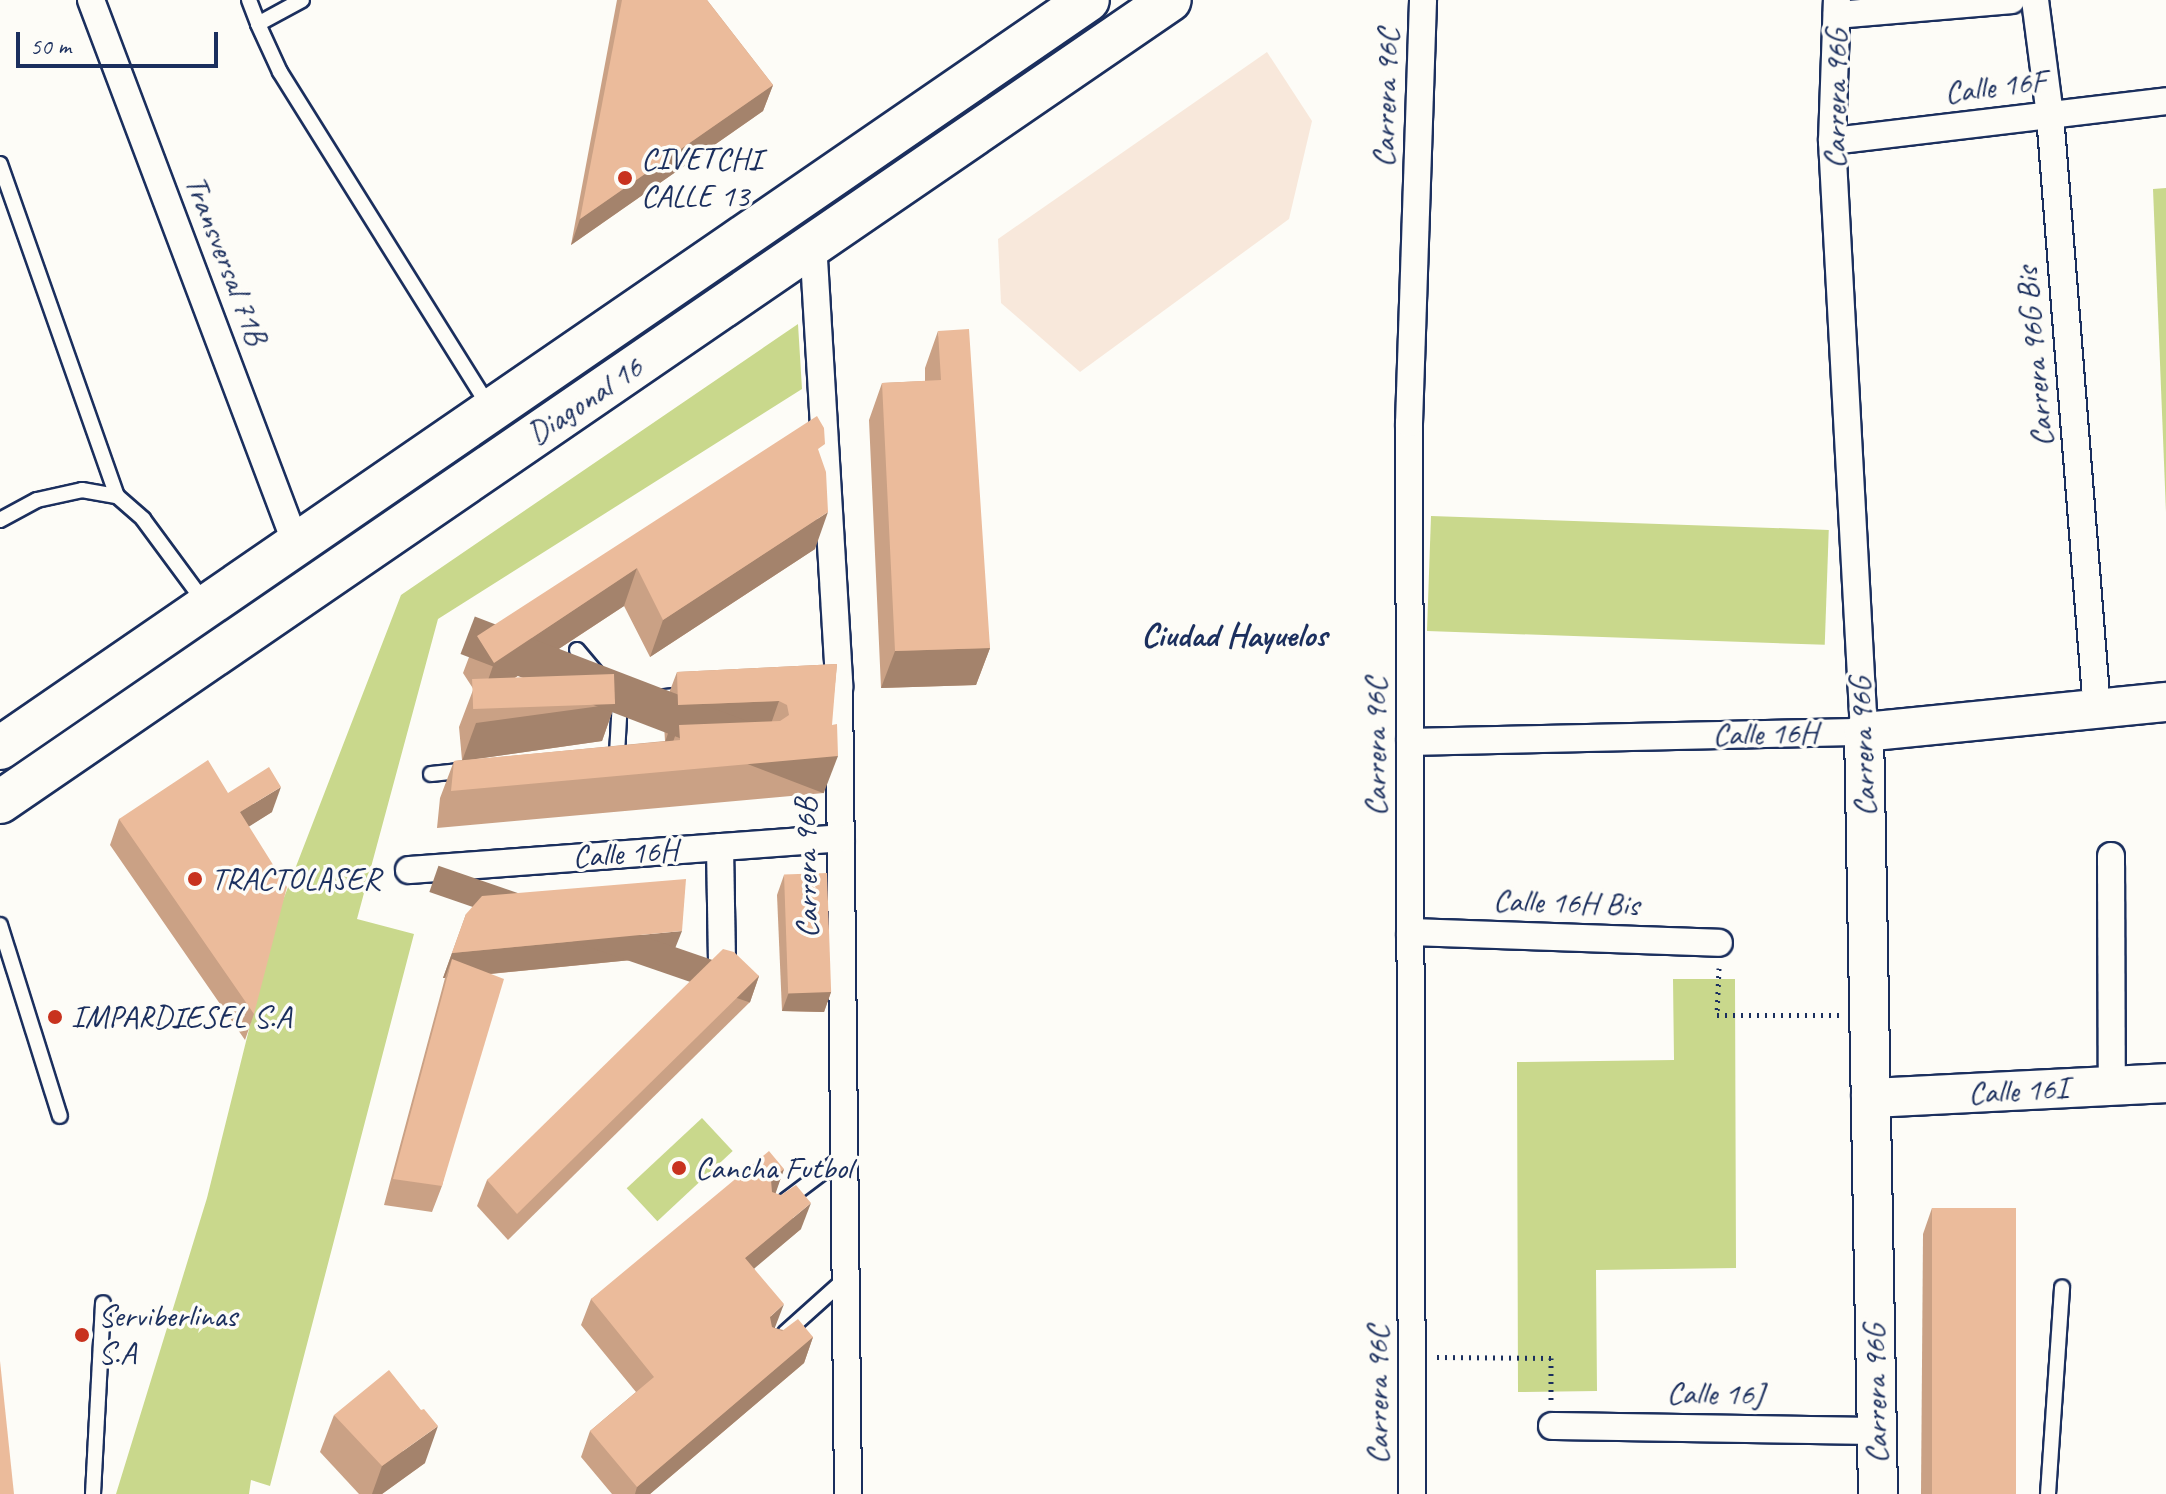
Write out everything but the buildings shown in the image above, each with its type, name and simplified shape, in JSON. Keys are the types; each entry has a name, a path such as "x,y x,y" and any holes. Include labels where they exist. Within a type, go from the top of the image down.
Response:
{"main road":[{"name":"Diagonal 16","path":"0,748 1088,0"},
{"name":"Diagonal 16","path":"0,802 1170,0"}],"street":[{"name":"Transversal 71B","path":"91,0 296,544"},
{"name":"Carrera 96C","path":"1412,1494 1409,423 1423,0"},
{"path":"1837,7 2011,0"},
{"name":"Carrera 96G Bis","path":"2035,0 2050,115 2097,709"},
{"name":"Carrera 96G","path":"1837,7 1832,141 1864,732 1878,1494"},
{"name":"Calle 16F","path":"1832,141 2166,101"},
{"name":"Carrera 96B","path":"813,242 841,838 848,1494"},
{"name":"Calle 16H","path":"1410,742 1864,732 2166,702"},
{"name":"Calle 16H","path":"409,870 841,838"},
{"path":"720,847 722,962"},
{"path":"2111,856 2112,1086"},
{"name":"Calle 16H Bis","path":"1410,932 1719,943"},
{"name":"Calle 16I","path":"1871,1098 2166,1083"},
{"name":"Calle 16J","path":"1552,1426 1877,1431"}],"lane":[{"path":"249,0 280,72 491,409"},
{"path":"258,24 302,0"},
{"path":"0,164 117,496 143,519 207,606"},
{"path":"0,520 37,500 82,490 117,496"},
{"path":"577,650 620,701 617,755"},
{"path":"620,701 697,694"},
{"path":"431,774 478,769"},
{"path":"0,925 60,1116"},
{"path":"770,1211 843,1157"},
{"path":"770,1347 844,1280"},
{"path":"2048,1494 2062,1287"},
{"path":"93,1494 103,1303"}],"path":[{"path":"1719,943 1717,1015 1869,1015"},
{"path":"1412,1357 1551,1358 1552,1426"}],"shaded area":[{"path":"1267,52 1312,121 1289,219 1080,372 1001,303 998,239"}],"green space":[{"path":"2166,188 2166,512 2153,189"},
{"path":"798,324 802,389 438,619 357,919 414,934 270,1486 251,1480 249,1494 116,1494 207,1198 278,913 401,595"},
{"path":"1431,516 1829,530 1825,645 1427,631"},
{"path":"1673,979 1735,979 1736,1268 1596,1270 1597,1391 1518,1392 1517,1062 1674,1060"},
{"name":"Cancha Futbol","path":"702,1118 733,1151 657,1221 627,1188"}],"place":[{"name":"CIVETCHI CALLE 13","path":"625,178"},
{"name":"TRACTOLASER","path":"195,879"},
{"name":"IMPARDIESEL S.A","path":"55,1017"},
{"name":"Cancha Futbol","path":"679,1168"},
{"name":"Serviberlinas S.A","path":"82,1335"}],"district":[{"name":"Ciudad Hayuelos","path":"1234,635"}]}
